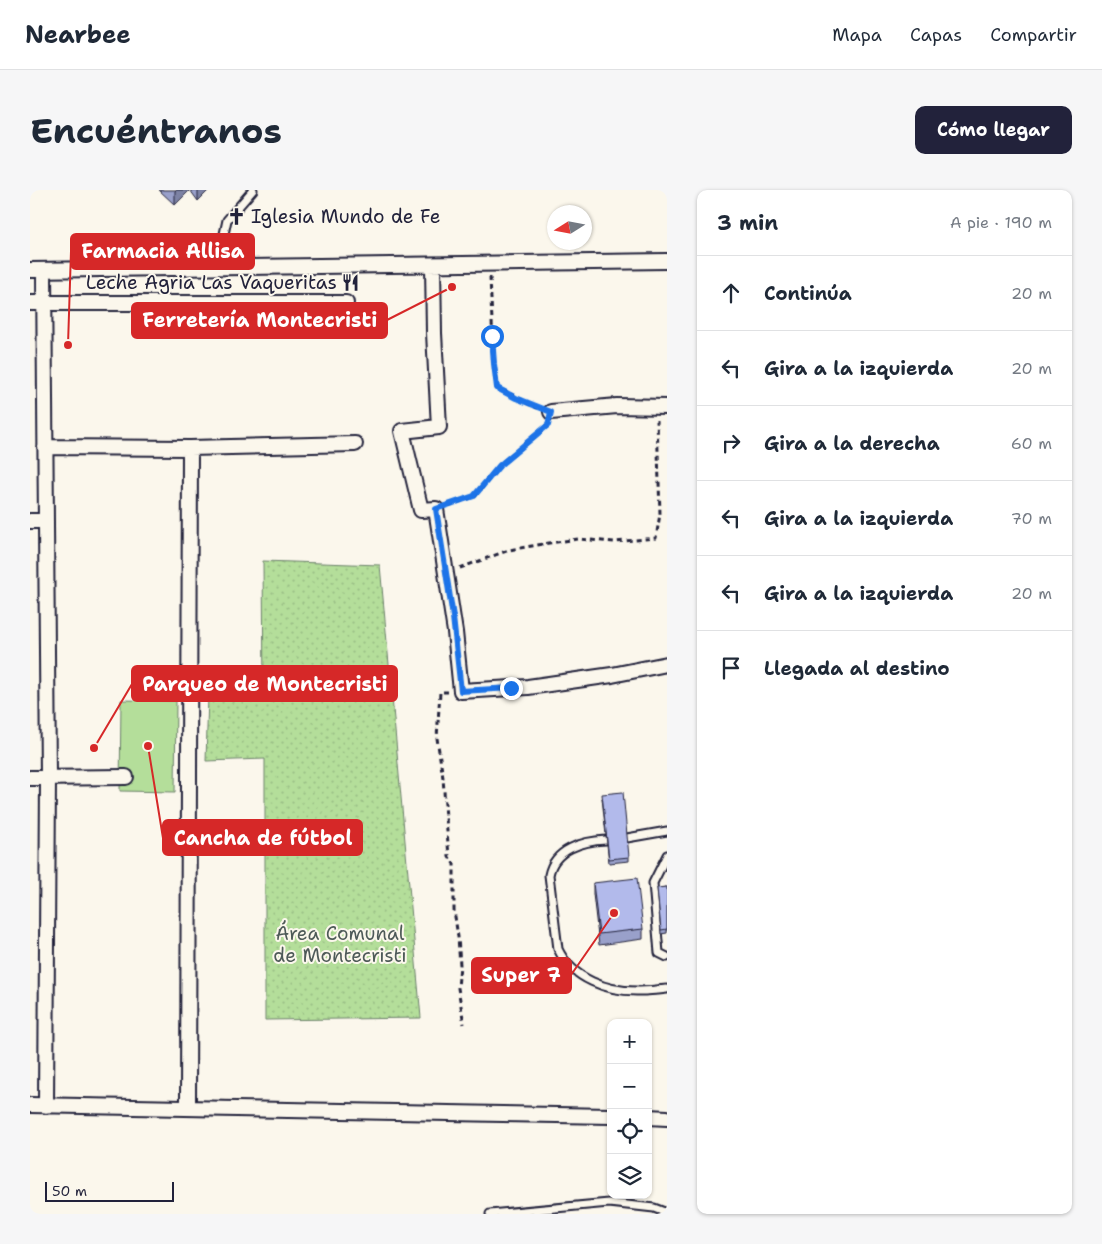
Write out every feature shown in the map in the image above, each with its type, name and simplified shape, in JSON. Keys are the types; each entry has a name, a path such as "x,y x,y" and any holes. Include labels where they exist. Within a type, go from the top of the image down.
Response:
{"street":[{"path":"30,270 667,261"},
{"path":"433,265 434,333 440,427 402,431 421,510 436,509 453,617 461,691 528,687 612,675 667,664"},
{"path":"44,270 48,778 46,1106"},
{"path":"30,304 346,303"},
{"path":"551,412 617,406 662,407"},
{"path":"46,447 190,448 355,444"},
{"path":"188,1107 190,448"},
{"path":"30,521 46,521"},
{"path":"30,778 96,775 126,777"},
{"path":"30,1105 607,1116"},
{"path":"652,1117 667,1118"}],"lane":[{"path":"226,268 224,234 228,220 253,190"},
{"path":"627,838 667,831"},
{"path":"606,840 592,840 570,848 557,857 551,866 549,875 558,949 563,959 596,985 639,992 667,989"},
{"path":"667,856 653,883 659,954 667,957"},
{"path":"490,1214 610,1203 654,1208 667,1213"}],"path":[{"path":"436,509 474,496 500,465 548,425 551,412 497,388 494,364 490,264"},
{"path":"446,574 509,550 548,543 578,539 615,542 656,538 660,514 662,407"},
{"path":"461,691 440,692 437,738 443,778 449,857 454,864 454,910 460,965 458,988 464,1024"}],"green space":[{"name":"Área Comunal de Montecristi","path":"263,561 380,565 421,1018 265,1020 265,759 206,761 208,695 264,693"},
{"path":"121,700 176,701 175,792 120,791"}],"building":[{"path":"623,792 629,857 609,859 602,794"},
{"path":"637,878 643,929 599,934 593,883"},
{"path":"667,887 667,929 661,930 657,888"}],"place":[{"name":"Iglesia Mundo de Fe","path":"237,216"},
{"name":"Leche Agria Las Vaqueritas","path":"351,282"},
{"name":"Ferretería Montecristi","path":"452,287"},
{"name":"Farmacia Allisa","path":"68,345"},
{"name":"Cancha de fútbol","path":"148,746"},
{"name":"Parqueo de Montecristi","path":"94,748"},
{"name":"Super 7","path":"614,913"}],"route":[{"path":"492,336 497,388 551,412 548,425 500,465 474,496 436,509 451,602 461,691 511,688"}]}
